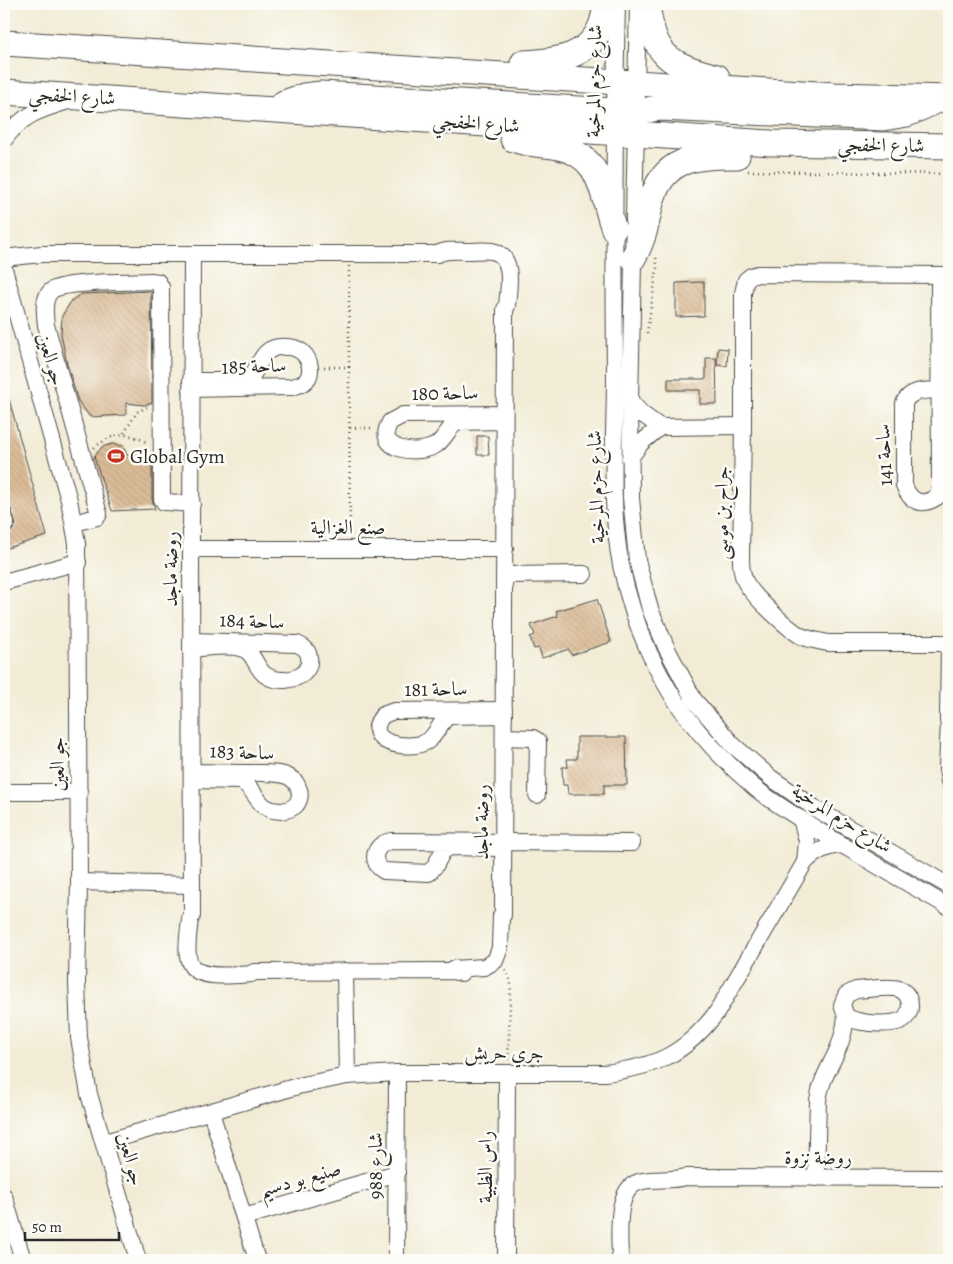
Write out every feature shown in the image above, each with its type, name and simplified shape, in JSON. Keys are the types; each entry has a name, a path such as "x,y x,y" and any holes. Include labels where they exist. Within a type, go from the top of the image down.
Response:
{"highway":[{"path":"487,74 507,64 551,62 577,53 598,32 602,24 606,4"},
{"path":"647,4 652,34 662,52 687,69 724,79 736,89"},
{"path":"9,43 736,89 945,98"},
{"path":"625,123 620,109 628,102 626,82"},
{"name":"شارع الخفجي","path":"4,92 494,125 625,123 771,143 949,146"},
{"path":"273,109 288,101 304,96 321,94 625,123 660,108 896,117 945,98"},
{"path":"494,125 513,139 529,144 570,150 588,162 601,182 614,229"},
{"path":"633,258 643,239 654,194 666,172 690,159 700,156 751,154 771,143"}],"street":[{"name":"شارع حزم المرخية","path":"617,4 626,82"},
{"path":"626,82 638,4"},
{"path":"4,140 10,131 36,111 85,96"},
{"name":"شارع حزم المرخية","path":"625,123 614,229 614,498 621,565 636,618 651,658 669,692 698,731 725,760 756,788 843,845 949,907"},
{"name":"شارع حزم المرخية","path":"625,123 633,258 630,401 631,498 637,560 650,609 667,649 694,700 733,745 771,778 816,809 949,886"},
{"name":"روضة ماجد","path":"4,260 12,257 42,254 192,254 349,255 438,254 442,257 479,258 490,261 498,270 506,309 502,844 503,915 505,917 506,954 504,969 497,973 491,975 450,971 254,972 251,968 217,968 204,964 199,959 196,951 194,919 192,916 190,549 192,504 192,254"},
{"path":"117,254 117,282"},
{"name":"جو العين","path":"4,269 60,464 74,523 78,562 79,882 77,982 79,1038 90,1094 138,1260"},
{"name":"جراح بن موسى","path":"944,275 758,274 746,280 743,293 741,560 744,580 756,596 784,624 803,637 828,643 949,643"},
{"name":"ساحة 141","path":"940,390 912,393 906,398 904,403 904,485 913,500 922,502 930,502 938,497 940,487 940,390 944,275"},
{"path":"74,523 97,517 99,514 45,314 46,301 51,291 65,285 151,281 158,282 161,287 162,499 164,502 192,504"},
{"path":"24,343 50,337"},
{"name":"ساحة 185","path":"284,346 302,352 308,360 310,368 308,379 292,387 266,388 192,385 245,381 252,377 263,356 269,351 284,346"},
{"path":"256,368 259,380 266,388"},
{"path":"630,401 642,414 660,427 743,426"},
{"name":"ساحة 180","path":"403,415 504,417 462,421 453,425 441,440 431,448 414,450 396,448 388,441 386,433 386,428 394,418 403,415"},
{"path":"431,415 440,423 446,433"},
{"path":"630,458 641,443 660,427"},
{"path":"4,516 6,523 4,525"},
{"name":"صنع الغزالية","path":"190,549 504,549"},
{"path":"4,582 78,562"},
{"path":"505,575 584,574"},
{"path":"255,663 256,655 263,642"},
{"name":"ساحة 184","path":"263,642 297,644 304,647 308,652 310,662 308,670 301,676 283,680 266,676 260,672 246,650 241,648 190,645 263,642"},
{"path":"949,647 949,721 946,775 949,782"},
{"path":"423,710 433,716 439,726"},
{"name":"ساحة 181","path":"423,710 504,713 449,716 439,726 434,736 417,744 391,744 385,742 380,738 377,726 383,715 394,711 423,710"},
{"path":"504,737 533,738 538,740 538,795"},
{"path":"254,795 257,783 265,773"},
{"name":"ساحة 183","path":"265,773 286,776 293,779 298,785 300,792 299,800 294,807 278,811 265,808 248,785 241,781 192,776 265,773"},
{"path":"4,792 79,792"},
{"name":"جري حريش","path":"801,819 807,841 805,862"},
{"path":"502,844 425,840 386,842 377,848 375,853 376,864 384,871 424,874 433,870 445,849 450,847 502,844 632,843"},
{"path":"425,840 434,847 440,857"},
{"name":"جري حريش","path":"104,1142 298,1086 347,1076 397,1073 604,1074 653,1064 678,1052 702,1031 717,1012 805,862 820,850 831,846 843,845"},
{"path":"79,882 192,885"},
{"name":"روضة ماجد","path":"450,971 452,969 484,967 495,961 500,948 501,916 503,915"},
{"path":"345,971 347,1076"},
{"path":"816,1178 818,1100 825,1074 837,1052 843,1034 846,1016 842,1005 843,1000 850,992 856,990 898,989 909,998 911,1005 905,1018 899,1022 864,1022 850,1019 846,1016"},
{"path":"837,1052 864,1022"},
{"name":"شارع 988","path":"396,1260 397,1073"},
{"name":"راس الظبية","path":"506,1260 507,1074"},
{"path":"211,1112 257,1260"},
{"name":"صنيع بو دسيم","path":"244,1217 397,1173"},
{"name":"روضة نزوة","path":"620,1260 620,1214 626,1193 636,1183 646,1180 674,1180 686,1177 949,1178"},
{"path":"4,1196 23,1260"}],"path":[{"path":"746,171 949,174"},
{"path":"646,336 657,269 656,246"},
{"path":"349,255 350,549"},
{"path":"310,368 349,367"},
{"path":"124,434 137,412 150,406 162,404"},
{"path":"350,428 386,428"},
{"path":"83,458 103,441 124,434 137,437 162,451"},
{"path":"504,969 511,981 507,1074"}],"building":[{"path":"704,282 704,316 676,317 676,283"},
{"path":"151,291 152,403 144,405 126,403 126,415 90,417 78,401 67,364 61,334 62,316 72,300 82,294"},
{"path":"718,348 728,349 727,366 717,365"},
{"path":"706,358 716,358 717,404 700,404 700,390 668,390 668,379 706,379"},
{"path":"7,392 47,536 4,549 4,535 11,532 16,525 11,509 4,506 4,393"},
{"path":"477,436 488,436 489,455 477,455"},
{"path":"112,444 123,446 127,455 152,456 152,499 155,509 112,511 94,457 102,447"},
{"path":"597,599 611,642 571,655 569,649 542,658 539,648 534,649 530,637 535,635 531,625 558,616 556,611"},
{"path":"577,737 626,737 627,785 604,785 604,794 568,794 567,785 563,785 562,767 568,767 567,759 577,759"}],"place":[{"name":"Global Gym","path":"116,456"}]}
